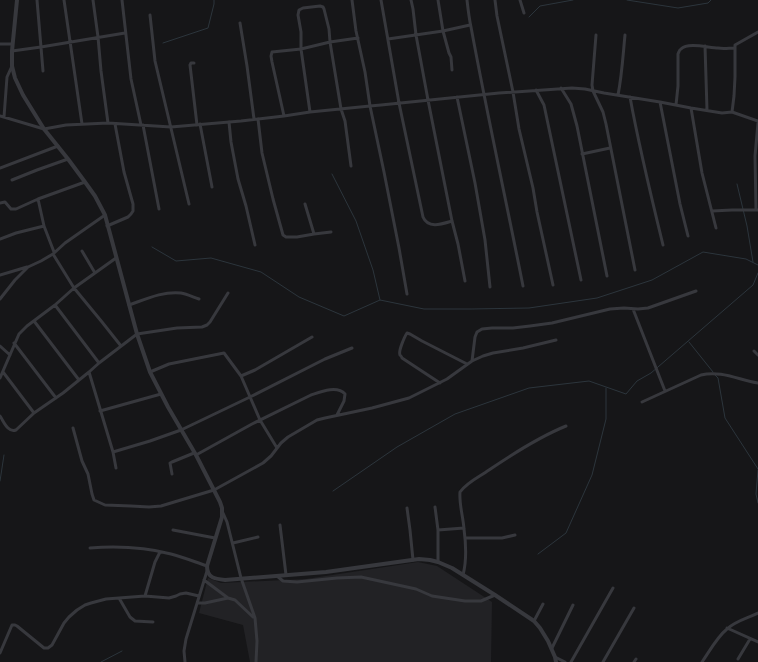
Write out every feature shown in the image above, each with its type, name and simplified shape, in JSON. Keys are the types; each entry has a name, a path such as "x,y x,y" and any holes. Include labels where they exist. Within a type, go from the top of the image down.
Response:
{"street":[{"path":"17,0 12,44 12,66 15,78 23,96 44,129 98,200 105,215 137,334 150,372 220,502 222,517 186,639 184,651 185,662"},
{"path":"37,0 43,71"},
{"path":"64,0 82,124"},
{"path":"93,0 108,123"},
{"path":"122,0 131,78 159,209"},
{"path":"352,0 370,106 407,294"},
{"path":"381,0 399,103 423,217 425,222 431,225 452,221"},
{"path":"411,0 428,100 458,244 464,281"},
{"path":"438,0 443,31 451,56 452,70"},
{"path":"467,0 470,25 523,286"},
{"path":"495,0 498,23 513,92 519,129 553,285"},
{"path":"520,0 524,13"},
{"path":"310,112 298,15 300,10 303,8 320,6 323,7 329,30 341,109 345,121 351,166"},
{"path":"150,15 155,61 189,204"},
{"path":"240,23 254,120"},
{"path":"388,39 443,31 470,25"},
{"path":"732,112 735,72 734,48 736,43 758,32"},
{"path":"12,51 70,43 125,33"},
{"path":"596,35 592,85 593,91 603,112 635,270"},
{"path":"618,95 622,78 625,35"},
{"path":"284,116 272,62 272,52 301,49 330,42 358,38"},
{"path":"0,44 12,44"},
{"path":"676,105 678,86 678,54 682,47 705,46 734,48"},
{"path":"705,46 707,110"},
{"path":"194,63 191,63 190,65 199,124 212,187"},
{"path":"4,117 7,77 12,66"},
{"path":"561,88 571,104 577,126 607,276"},
{"path":"0,116 44,129 82,124 108,123 171,127 254,120 310,112 381,106 457,97 561,88 585,89 691,108 732,112 758,122 755,156 757,210 712,211"},
{"path":"536,90 544,105 581,280"},
{"path":"457,97 485,240 490,287"},
{"path":"630,98 638,141 663,245"},
{"path":"660,102 680,204 688,236"},
{"path":"691,108 702,173 716,228"},
{"path":"258,119 262,153 283,235 286,237 291,237 331,232"},
{"path":"229,122 238,179 255,245"},
{"path":"108,226 128,217 133,211 133,204 124,172 115,124"},
{"path":"0,168 58,146"},
{"path":"582,154 610,148"},
{"path":"12,180 68,159"},
{"path":"0,203 6,202 11,209 14,210 85,182"},
{"path":"38,200 44,226 54,253 74,288 121,346"},
{"path":"305,204 314,234"},
{"path":"0,276 40,261 54,253 65,243 105,215"},
{"path":"0,239 16,233 44,226"},
{"path":"82,252 95,273"},
{"path":"0,378 19,334 74,288 116,258"},
{"path":"0,299 28,266"},
{"path":"472,361 475,336 477,332 482,329 513,328 552,323 605,310 648,308 696,291"},
{"path":"129,305 167,293 181,294 199,299"},
{"path":"0,416 9,430 16,430 34,413 56,398 137,334 207,325 228,293"},
{"path":"55,305 99,363"},
{"path":"632,309 665,391"},
{"path":"34,321 79,380"},
{"path":"440,383 402,358 400,355 405,335 407,333 467,364"},
{"path":"241,376 255,370 312,337"},
{"path":"73,428 82,461 88,474 94,500 105,505 144,507 161,506 214,490 263,463 288,437 317,420 409,398 447,379 472,361 493,353 556,340"},
{"path":"14,343 56,398"},
{"path":"0,346 10,355"},
{"path":"113,452 181,430 325,359 352,348"},
{"path":"754,352 758,355"},
{"path":"150,372 169,364 224,353 241,376 260,420 277,448"},
{"path":"3,372 34,413"},
{"path":"89,372 113,452 116,468"},
{"path":"642,402 707,373 734,376 758,383"},
{"path":"172,474 170,464 172,462 195,454 260,420 319,392 330,390 342,391 345,394 344,401 337,415"},
{"path":"100,411 161,394"},
{"path":"463,575 466,557 464,528 459,496 462,488 527,445 566,426"},
{"path":"435,507 438,530 438,562"},
{"path":"407,508 413,560"},
{"path":"222,512 228,522 241,578 255,618 257,641 256,662"},
{"path":"280,525 286,575"},
{"path":"438,530 464,528"},
{"path":"172,530 215,538"},
{"path":"465,538 502,538 516,535"},
{"path":"233,543 258,537"},
{"path":"90,548 108,546 143,549 172,554 207,566"},
{"path":"145,596 155,562 160,552"},
{"path":"207,571 215,579 225,580 326,572 413,560 425,559 438,562 452,568 534,621 546,636 552,648 556,662"},
{"path":"276,576 283,581 297,582 361,577 416,589 432,596 465,601 482,601 495,595"},
{"path":"204,580 228,598 235,600 255,618"},
{"path":"571,662 613,588"},
{"path":"0,653 12,625 17,626 44,648 48,648 52,645 69,617 76,610 85,605 106,599 145,596 169,598 186,593 199,596"},
{"path":"119,598 130,617 135,621 154,622"},
{"path":"197,603 228,598"},
{"path":"534,621 544,604"},
{"path":"552,648 573,605"},
{"path":"603,662 634,608"},
{"path":"702,662 727,628 758,613"},
{"path":"727,628 758,642"},
{"path":"738,659 750,639"},
{"path":"555,657 565,662"}],"shaded area":[{"path":"418,562 437,566 492,602 491,662 250,662 243,625 199,613 208,578 221,583 306,579"}],"waterway":[{"path":"163,43 208,28 214,0"},
{"path":"529,17 540,6 573,0"},
{"path":"627,0 678,8 708,3 711,0"},
{"path":"332,174 356,221 373,270 380,300"},
{"path":"737,184 747,226 753,262"},
{"path":"152,247 176,261 211,258 261,272 299,297 344,316 380,300 424,309 471,309 529,308 597,298 652,280 703,252 746,259 758,265"},
{"path":"333,491 397,447 455,414 529,388 589,381 626,394 637,381 651,373 753,285 758,273"},
{"path":"689,342 713,372"},
{"path":"715,375 718,378 725,418 758,469"},
{"path":"538,554 566,533 592,475 606,419 606,388"},
{"path":"0,481 4,455"},
{"path":"758,470 756,494 758,503"},
{"path":"101,662 122,651"}]}
